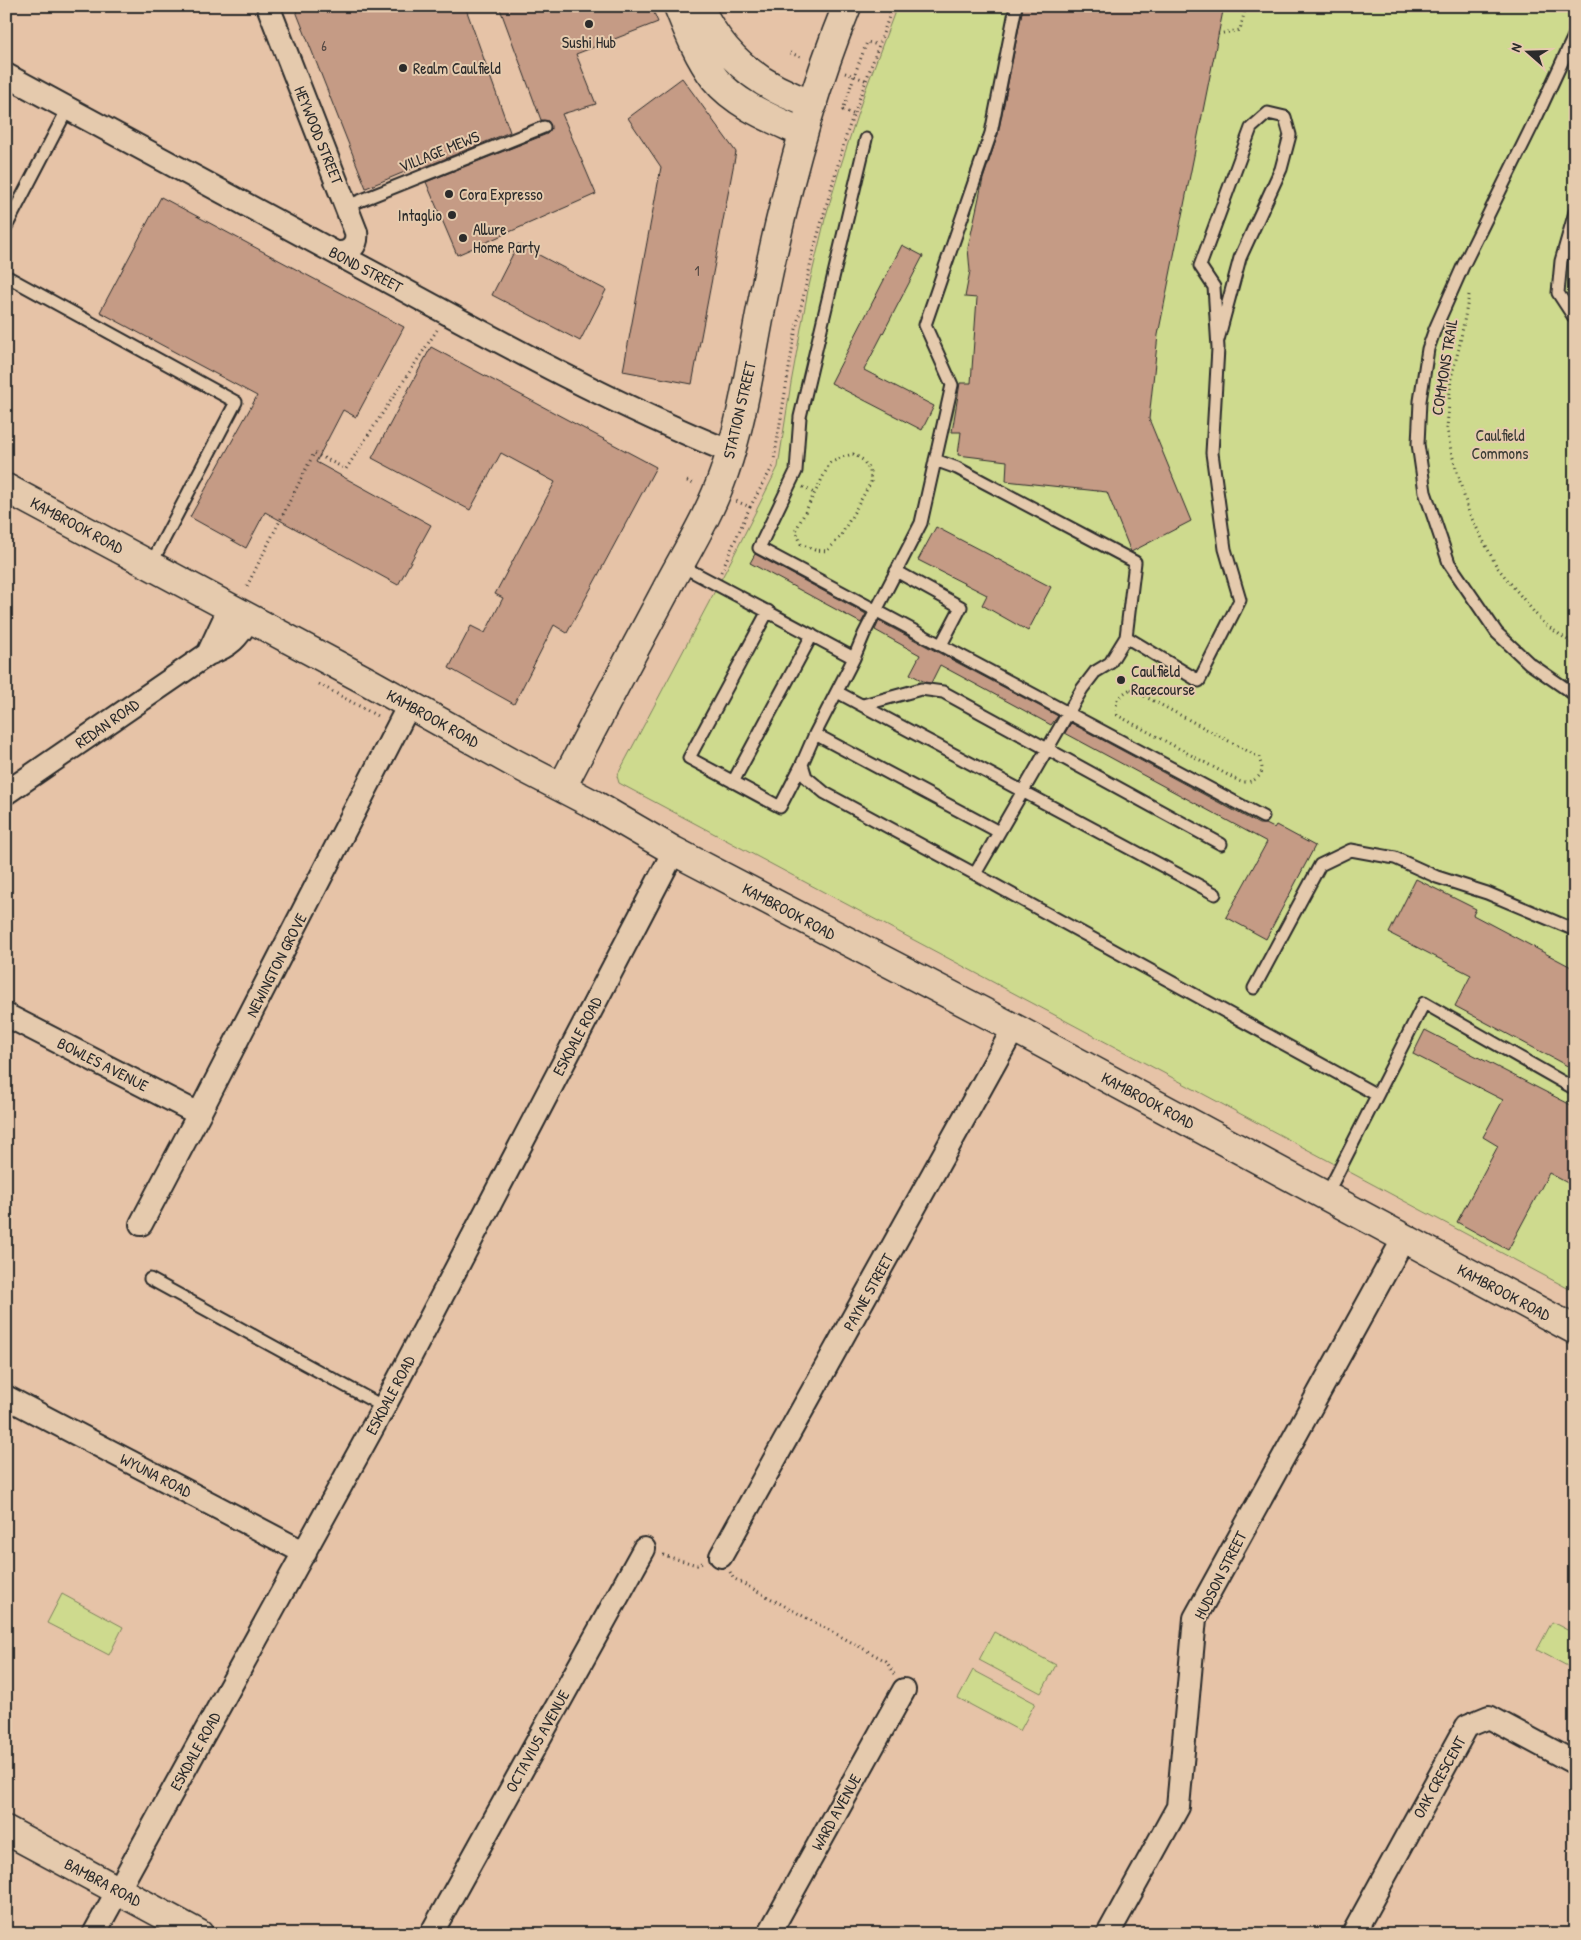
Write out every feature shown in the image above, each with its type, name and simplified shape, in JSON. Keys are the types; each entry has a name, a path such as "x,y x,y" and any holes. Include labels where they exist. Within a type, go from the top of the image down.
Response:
{"street":[{"name":"HEYWOOD STREET","path":"268,6 356,232 357,239 354,246 350,250 337,253"},
{"path":"678,6 692,41 705,65 722,86 754,109 803,133"},
{"path":"699,6 718,39 747,71 770,86 813,104"},
{"name":"STATION STREET","path":"562,787 680,565 716,493 731,452 765,286 803,133 847,6"},
{"name":"BOND STREET","path":"6,75 595,391 689,435 731,452"},
{"name":"KAMBROOK ROAD","path":"6,488 151,564 242,604 403,716 562,787 674,851 1014,1028 1575,1330"},
{"name":"REDAN ROAD","path":"6,794 208,654 224,648 236,639 242,604"},
{"name":"NEWINGTON GROVE","path":"141,1224 200,1114 403,716"},
{"name":"ESKDALE ROAD","path":"94,1934 384,1407 674,851"},
{"name":"BOWLES AVENUE","path":"6,1015 200,1114"},
{"name":"PAYNE STREET","path":"721,1556 1014,1028"},
{"name":"HUDSON STREET","path":"1108,1934 1178,1807 1195,1618 1404,1238"},
{"name":"WYUNA ROAD","path":"6,1398 305,1553"},
{"name":"OCTAVIUS AVENUE","path":"431,1934 644,1549"},
{"name":"WARD AVENUE","path":"769,1934 904,1690"},
{"name":"OAK CRESCENT","path":"1353,1934 1468,1726 1489,1718 1575,1763"},
{"name":"BAMBRA ROAD","path":"6,1830 199,1934"}],"lane":[{"path":"768,611 689,758 780,806 921,523 952,385 925,325 991,133 1016,6"},
{"path":"1575,34 1434,329 1428,349 1420,401 1418,444 1425,492 1449,563 1497,633 1530,663 1575,695"},
{"path":"6,227 68,108"},
{"path":"1126,637 1199,681 1240,600 1225,549 1212,453 1218,340 1214,287 1200,266 1251,128 1268,112 1285,117 1290,135 1281,169 1240,258 1218,340"},
{"name":"VILLAGE MEWS","path":"347,206 544,127"},
{"path":"866,139 800,416 796,471 760,548 1263,817"},
{"path":"1575,212 1562,261 1558,293 1575,319"},
{"path":"6,276 236,402 151,564"},
{"path":"935,460 957,468 1134,562 1126,637 1110,663 1090,677 1067,712 975,874"},
{"path":"680,565 854,658"},
{"path":"896,571 961,607 940,645"},
{"path":"733,782 812,634"},
{"path":"863,705 921,689 943,692 1221,844"},
{"path":"837,692 1215,894"},
{"path":"815,734 999,832"},
{"path":"802,764 806,777 825,793 1377,1095"},
{"path":"1254,988 1320,865 1351,850 1395,858 1437,877 1487,893 1575,930"},
{"path":"1326,1196 1424,1004 1575,1089"},
{"path":"150,1279 384,1407"}],"path":[{"path":"750,507 773,466 794,338 815,245 846,133 893,6"},
{"path":"1218,34 1240,30 1246,6"},
{"path":"865,80 854,76 867,42 878,46"},
{"name":"COMMONS TRAIL","path":"1472,288 1468,297 1459,348 1451,378 1447,428 1451,451 1469,514 1497,567 1543,623 1575,645"},
{"path":"242,604 314,453 346,469 436,332 445,312"},
{"path":"853,454 863,460 870,472 870,482 840,537 827,551 815,550 801,544 796,530 814,493 830,463 842,457 853,454"},
{"path":"315,682 403,716"},
{"path":"1131,689 1134,690 1259,757 1261,773 1254,780 1245,783 1239,781 1117,715 1115,707 1118,699 1131,689"},
{"path":"644,1549 697,1566 721,1556 734,1578 886,1661 904,1690"}],"green space":[{"name":"Caulfield Racecourse","path":"897,6 1575,6 1575,1292 619,783 617,776 734,555 778,467 808,290 825,219 865,91"},
{"path":"62,1594 123,1627 109,1655 47,1623"},
{"path":"1552,1622 1575,1634 1575,1670 1537,1650"},
{"path":"994,1632 1056,1665 1041,1693 979,1660"},
{"path":"973,1670 1035,1703 1020,1731 958,1698"}],"building":[{"name":"Realm Caulfield","path":"294,6 465,6 510,132 420,169 419,166 366,188"},
{"path":"499,6 651,6 658,22 576,54 596,104 562,114 596,194 457,255 426,182 547,134 551,129 548,121 541,120"},
{"path":"1023,6 1224,6 1158,335 1149,419 1191,521 1131,552 1107,492 1006,481 1007,461 958,455 961,432 952,432 960,383 971,383 977,298 965,297 970,271 968,248 983,179 998,134"},
{"path":"682,78 736,152 692,384 623,371 661,167 628,118"},
{"path":"161,197 404,327 356,417 343,410 316,462 431,525 398,585 265,512 246,548 190,517 257,396 100,312"},
{"path":"518,244 606,290 580,341 492,295"},
{"path":"902,245 923,256 864,370 934,406 922,430 831,383"},
{"path":"431,347 656,467 567,633 554,625 514,704 449,668 471,626 485,633 503,598 495,594 555,482 501,453 470,510 372,458"},
{"path":"936,527 1051,587 1028,631 982,605 987,595 918,560"},
{"path":"755,554 866,614 861,623 750,563"},
{"path":"879,621 1058,716 1051,725 940,665 931,683 925,682 910,674 920,655 875,630"},
{"path":"1071,723 1259,824 1266,824 1274,828 1276,825 1315,846 1266,939 1226,917 1267,842 1065,733"},
{"path":"1416,879 1476,909 1473,915 1575,969 1575,1070 1455,1006 1471,975 1389,933"},
{"path":"1425,1030 1575,1107 1575,1187 1549,1173 1508,1250 1457,1222 1498,1146 1483,1137 1503,1100 1413,1054"}],"place":[{"name":"Sushi Hub","path":"589,24"},
{"name":"Realm Caulfield","path":"403,68"},
{"name":"Cora Expresso","path":"449,194"},
{"name":"Intaglio","path":"452,215"},
{"name":"Allure Home Party","path":"463,238"},
{"name":"Caulfield Racecourse","path":"1121,680"}],"park label":[{"name":"Caulfield Commons","path":"1500,444"}]}
